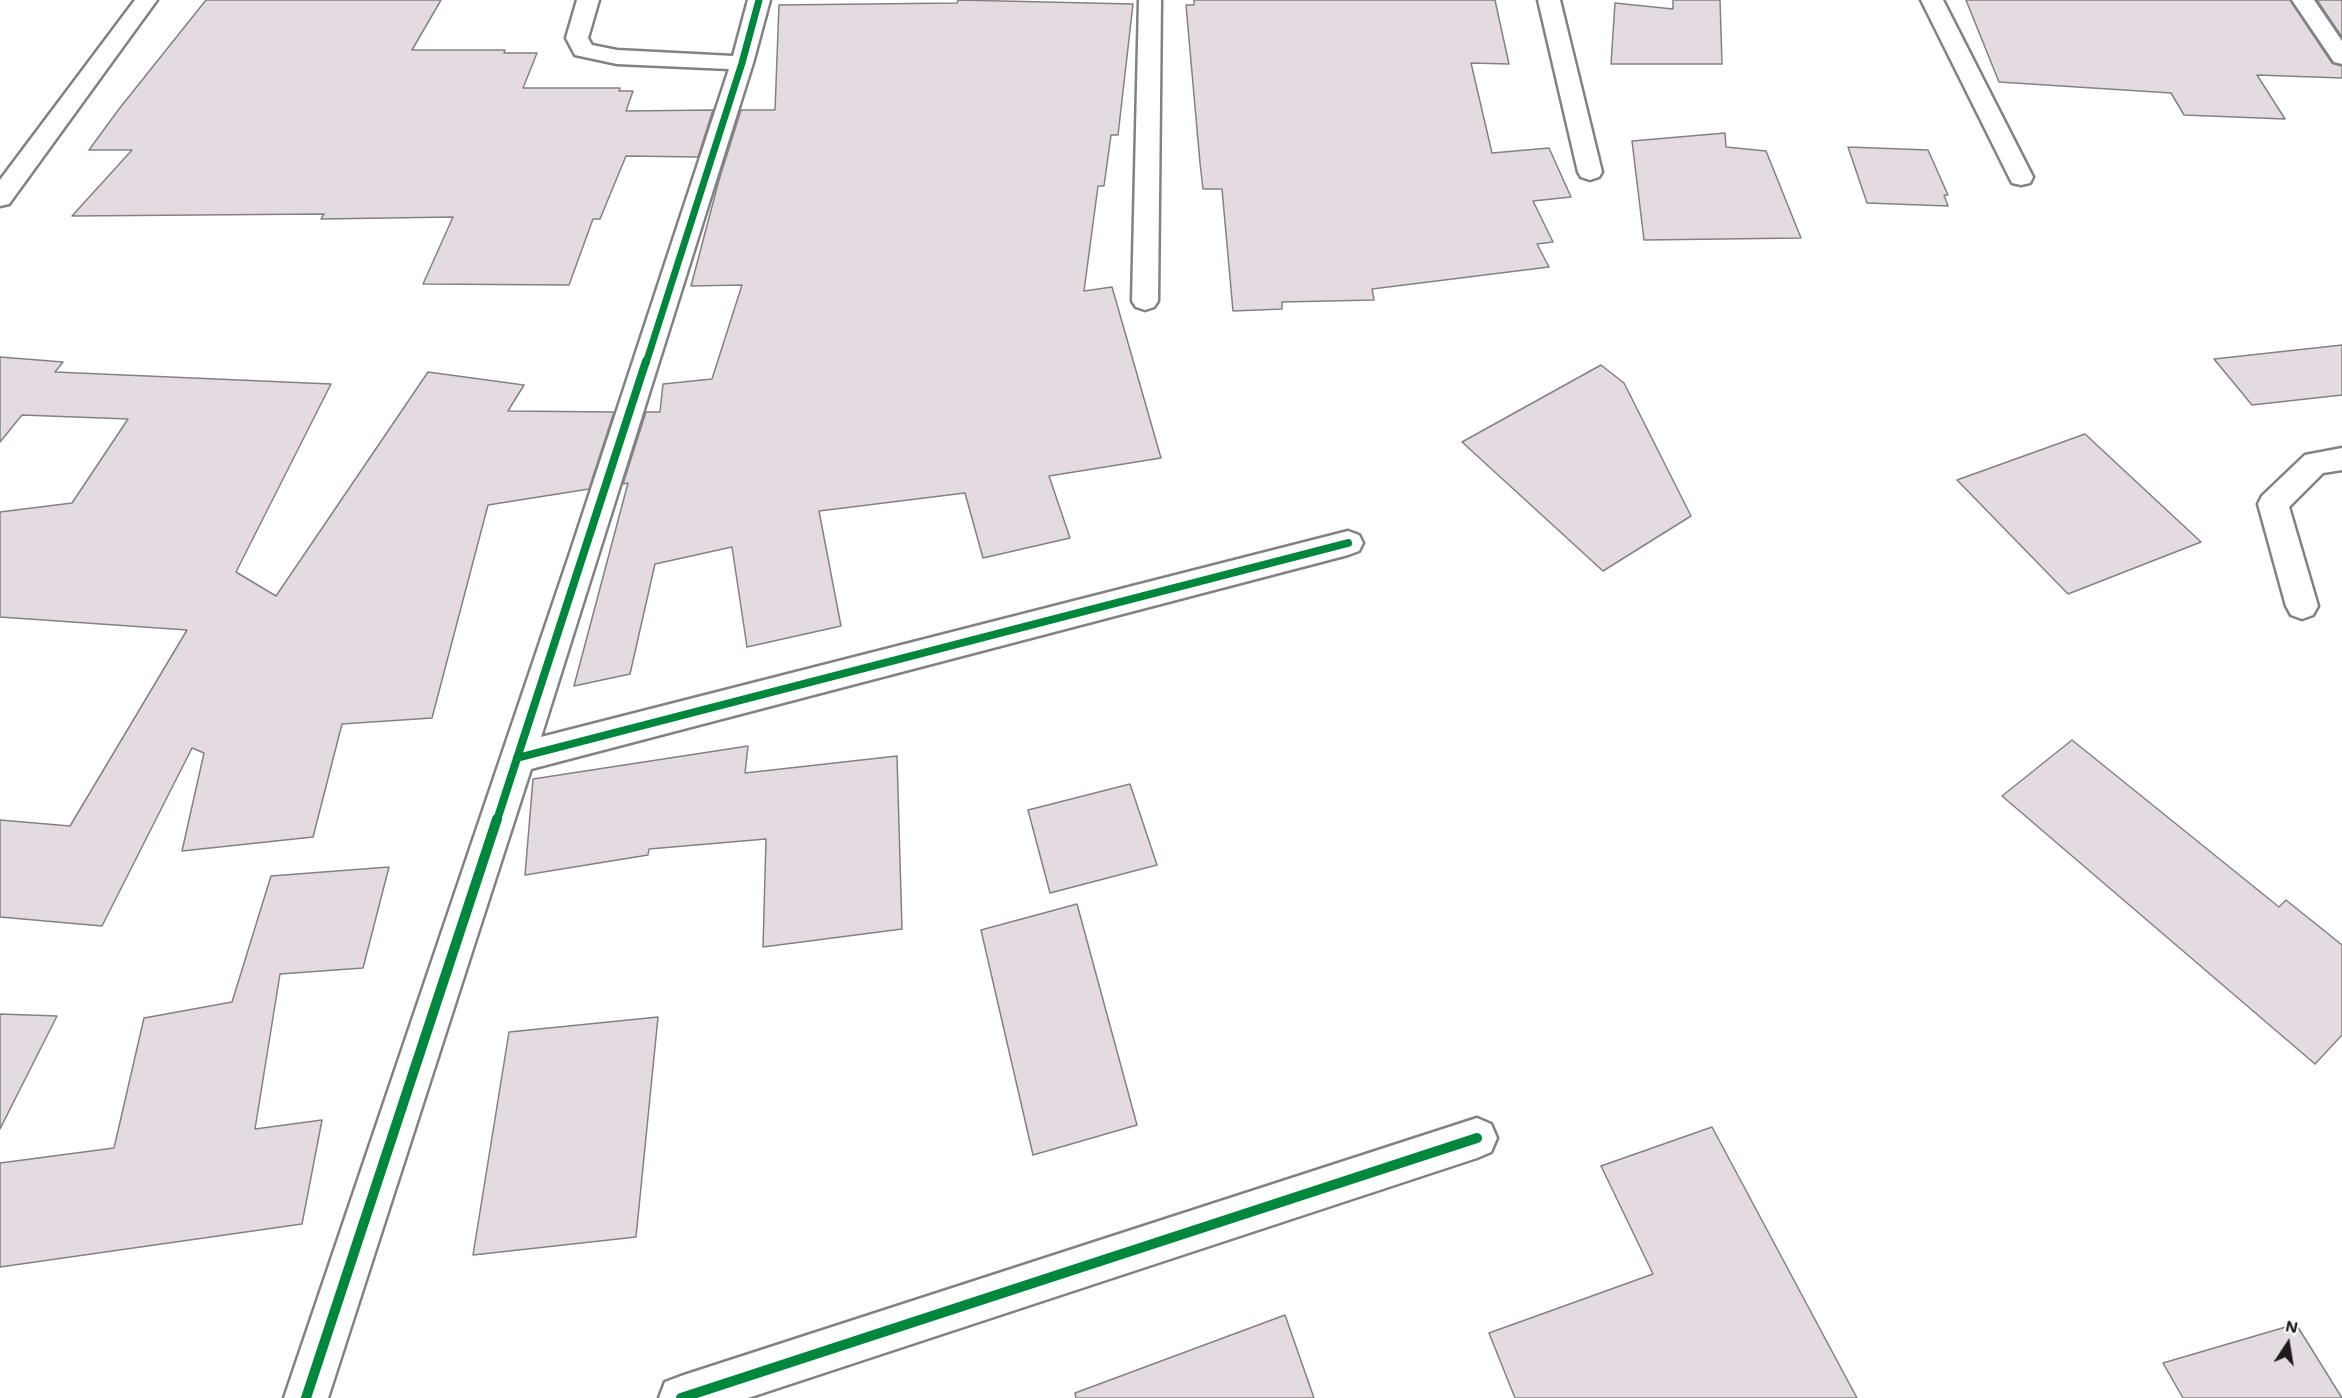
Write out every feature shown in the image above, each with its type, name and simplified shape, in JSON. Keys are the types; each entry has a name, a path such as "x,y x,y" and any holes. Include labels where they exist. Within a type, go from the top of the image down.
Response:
{"street":[{"path":"0,198 146,0"},
{"path":"588,0 577,38 583,50 617,57 742,63"},
{"path":"306,1398 517,758 742,63 759,0"},
{"path":"1145,301 1150,0"},
{"path":"1549,0 1590,172"},
{"path":"1932,0 2021,177"},
{"path":"2303,0 2342,57"},
{"path":"2302,606 2273,504 2315,463 2342,459"},
{"path":"517,758 1348,543"},
{"path":"681,1398 1477,1138"}],"building":[{"path":"206,0 441,0 412,50 505,50 504,53 537,53 523,88 620,88 619,91 633,91 626,111 713,110 698,157 626,156 600,219 593,219 569,285 423,284 453,217 321,219 324,214 72,216 132,150 89,150"},
{"path":"958,0 1133,4 1118,135 1111,135 1104,186 1098,186 1084,291 1112,287 1161,458 1049,476 1070,538 983,558 965,493 819,511 841,626 747,647 732,547 655,564 630,674 574,686 628,483 623,484 646,412 660,412 663,384 712,379 742,285 691,286 719,180 741,110 775,110 779,5 957,3"},
{"path":"1194,0 1495,0 1509,64 1471,63 1492,153 1549,148 1571,197 1533,201 1553,242 1537,244 1549,267 1372,289 1374,300 1282,302 1282,309 1233,311 1222,189 1203,189 1186,5 1194,5"},
{"path":"1673,0 1720,0 1722,64 1611,64 1615,3 1673,9"},
{"path":"1966,0 2290,0 2332,63 2342,66 2342,78 2257,75 2285,119 2184,115 2171,93 1999,82"},
{"path":"2317,0 2342,0 2342,37"},
{"path":"1725,133 1726,147 1766,151 1801,238 1644,240 1632,141"},
{"path":"1848,147 1928,150 1948,195 1944,195 1948,206 1867,203"},
{"path":"2342,345 2342,395 2252,405 2214,359"},
{"path":"0,357 63,362 55,372 331,384 236,572 276,596 428,372 524,385 508,411 614,412 589,489 488,505 432,718 342,724 313,837 182,851 204,753 192,748 102,926 0,917 0,820 70,826 187,630 0,617 0,512 72,503 128,419 22,415 0,442"},
{"path":"1601,365 1624,383 1691,516 1603,571 1462,442"},
{"path":"2085,434 2201,542 2068,594 1957,480"},
{"path":"2072,740 2279,907 2286,900 2342,945 2342,1035 2315,1064 2002,796"},
{"path":"748,746 745,773 897,756 902,929 763,947 766,839 649,849 648,855 525,875 533,779"},
{"path":"1130,784 1157,865 1050,893 1028,810"},
{"path":"389,867 363,968 280,974 255,1129 322,1120 302,1224 0,1267 0,1163 114,1148 144,1018 232,1002 271,876"},
{"path":"1077,904 1137,1125 1033,1155 981,930"},
{"path":"0,1014 57,1016 0,1129"},
{"path":"658,1017 636,1237 473,1255 509,1032"},
{"path":"1712,1127 1857,1398 1515,1398 1489,1333 1653,1274 1601,1166"},
{"path":"1285,1315 1314,1398 1076,1398 1075,1393"},
{"path":"2296,1324 2342,1398 2183,1398 2163,1363"}],"cycle path":[{"path":"306,1398 585,553 742,63 759,0"},
{"path":"517,758 1348,543"},
{"path":"681,1398 1477,1138"}]}
